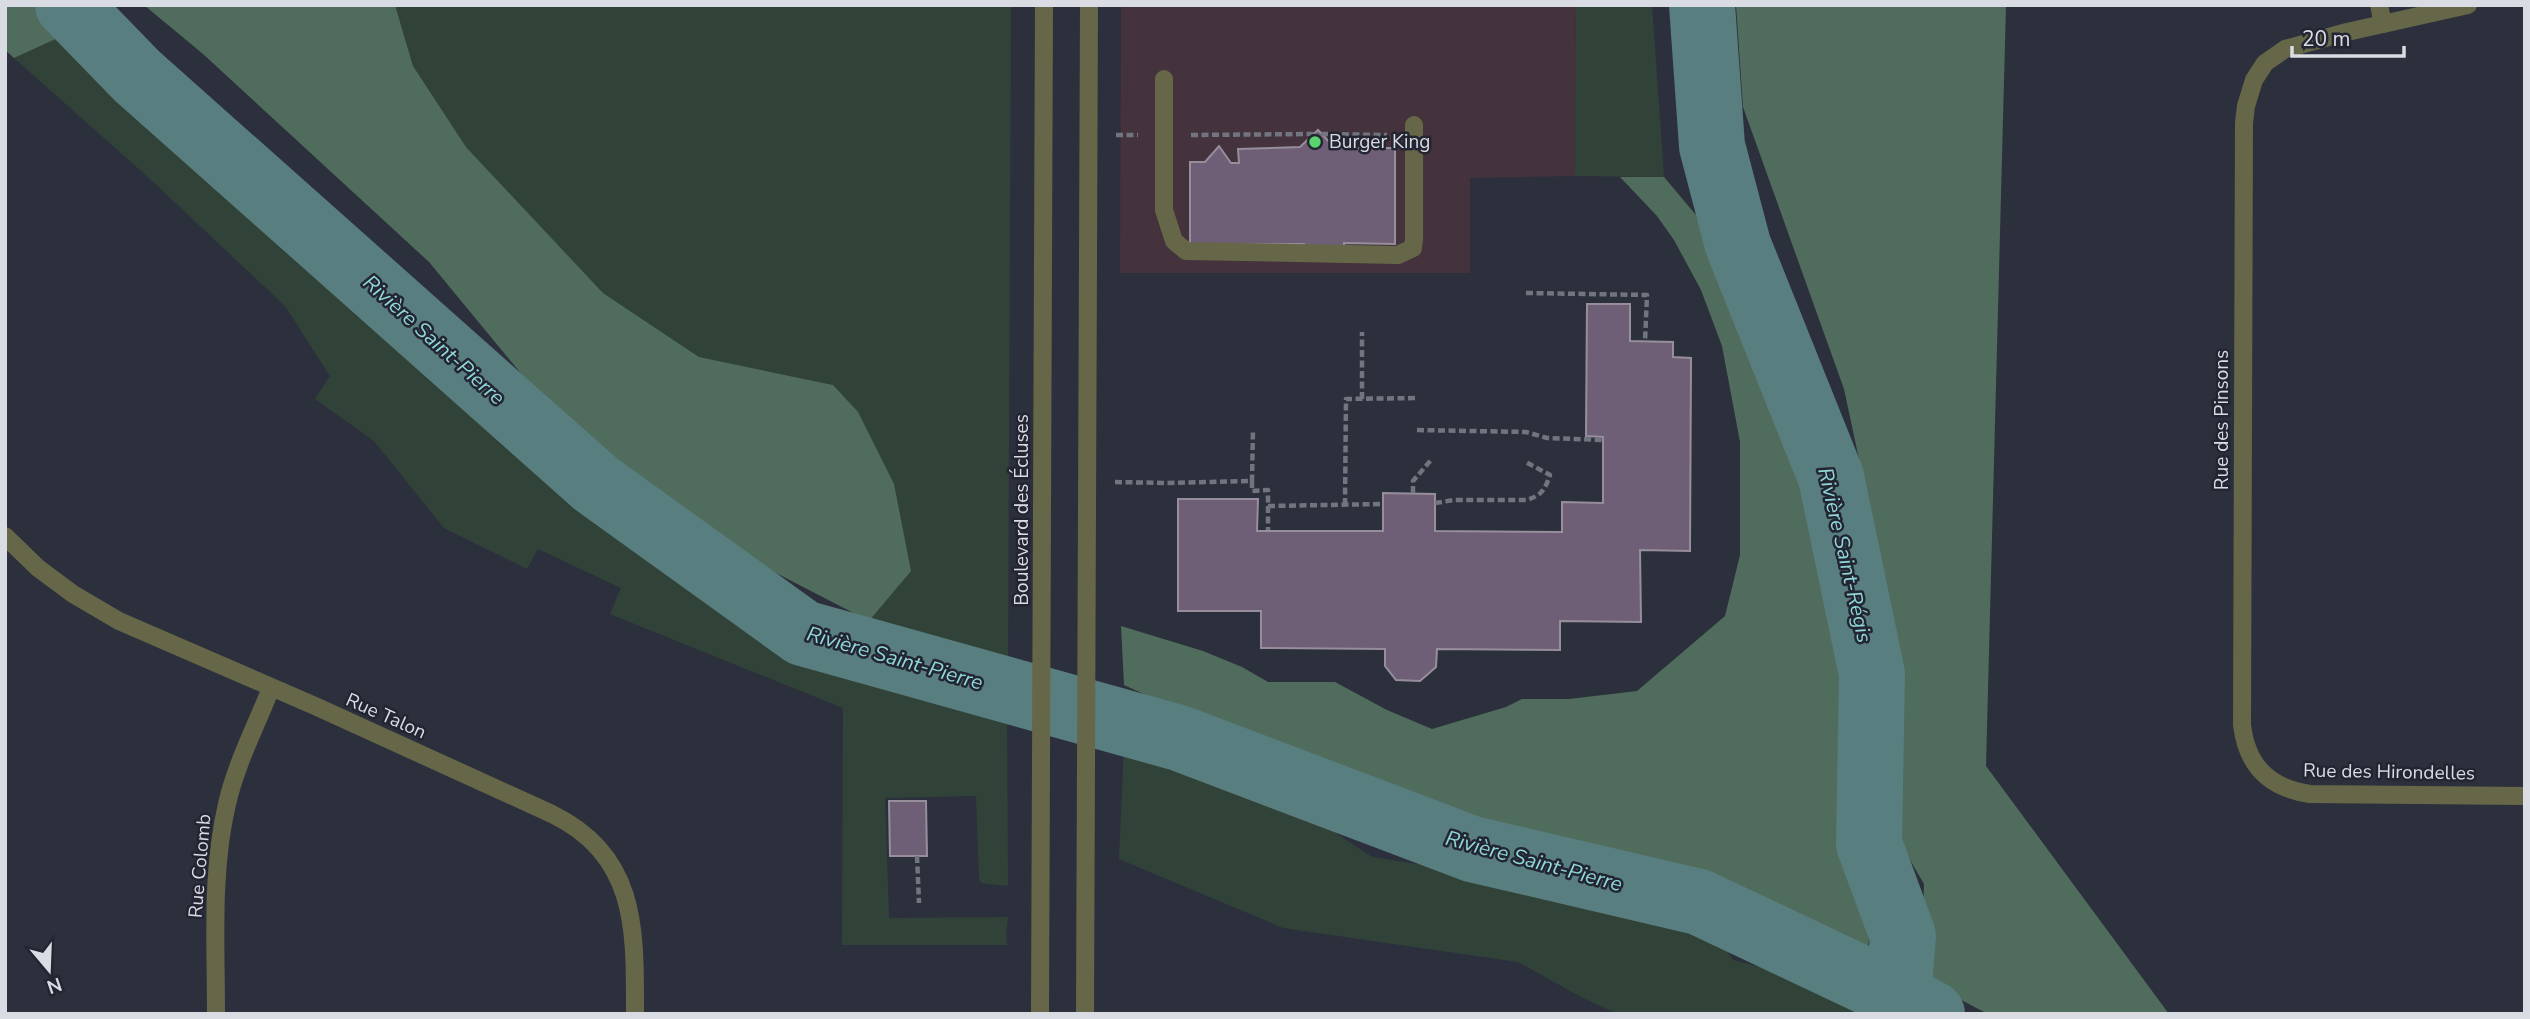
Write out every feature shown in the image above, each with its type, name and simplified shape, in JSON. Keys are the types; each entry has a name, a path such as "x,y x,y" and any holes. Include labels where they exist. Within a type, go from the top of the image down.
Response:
{"street":[{"name":"Boulevard des Écluses","path":"1040,1014 1044,5"},
{"path":"1085,1014 1089,5"},
{"path":"2379,5 2383,24 2468,5"},
{"name":"Rue des Pinsons","path":"2259,769 2244,740 2242,697 2244,123 2249,94 2260,70 2274,56 2296,44 2383,24"},
{"path":"1164,79 1164,210 1174,241 1186,251 1407,253 1413,248 1414,239 1414,125"},
{"name":"Rue Talon","path":"5,536 57,583 120,621 569,822 589,838 614,868 630,909 635,955 635,1014"},
{"name":"Rue Colomb","path":"216,1014 217,873 222,826 236,775 271,688"},
{"name":"Rue des Hirondelles","path":"2259,769 2278,786 2310,794 2525,796"}],"path":[{"path":"1179,135 1314,134"},
{"path":"1321,134 1391,135"},
{"path":"1526,293 1647,295 1644,342"},
{"path":"1362,332 1362,399"},
{"path":"1345,505 1346,399 1417,398"},
{"path":"1253,429 1252,491 1268,489 1268,530"},
{"path":"1417,430 1526,432 1548,439 1602,440"},
{"path":"1413,493 1413,481 1431,460"},
{"path":"1434,503 1537,497 1545,490 1550,475 1524,461"},
{"path":"1114,482 1166,484 1252,481"},
{"path":"1268,506 1383,504"},
{"path":"918,856 919,903"}],"shaded area":[{"path":"1121,5 1576,5 1575,176 1470,178 1470,273 1120,273"}],"green space":[{"path":"5,5 55,5 82,27 14,58 5,50"},
{"path":"144,5 395,5 413,66 466,147 603,293 699,357 833,385 858,412 894,484 911,571 869,621 747,558 632,473 523,376 429,262 203,54"},
{"path":"395,5 1011,5 1008,673 949,655 869,621 911,570 833,385 699,357 603,293 466,147 413,66"},
{"path":"1576,5 1652,5 1664,177 1575,176"},
{"path":"1736,5 2006,5 1986,766 2169,1014 1988,1014 1921,979 1924,884 1895,834 1902,660 1844,389 1743,107"},
{"path":"82,27 172,94 287,210 412,323 519,434 631,528 752,611 871,666 1007,719 1008,886 981,883 979,878 976,796 885,798 889,918 1008,917 1007,945 842,945 843,708 610,614 621,588 538,549 527,569 444,528 374,441 315,399 330,376 285,306 149,178 14,58"},
{"path":"1620,177 1664,177 1696,215 1748,357 1801,479 1838,601 1845,680 1841,763 1843,833 1869,939 1868,951 1856,968 1746,911 1667,877 1602,859 1515,846 1411,801 1302,761 1187,714 1124,685 1121,626 1203,651 1242,667 1268,682 1335,682 1387,710 1432,729 1506,707 1522,699 1569,699 1637,691 1725,616 1740,555 1740,442 1722,346 1701,290 1674,240 1657,216"},
{"path":"1124,747 1240,777 1295,806 1372,857 1570,888 1627,908 1652,906 1684,910 1708,921 1733,960 1832,986 1885,1014 1618,1014 1518,962 1283,928 1119,859"}],"building":[{"path":"1318,130 1335,148 1395,148 1395,244 1344,243 1344,254 1304,254 1304,244 1190,244 1190,162 1205,162 1219,146 1231,163 1239,163 1238,149 1300,147"},
{"path":"1587,304 1630,304 1630,341 1673,342 1673,357 1691,358 1690,551 1640,550 1641,622 1560,621 1560,650 1437,649 1436,667 1420,681 1396,680 1385,666 1385,649 1261,648 1261,611 1178,611 1178,499 1258,499 1257,531 1383,531 1383,493 1435,494 1435,531 1562,532 1562,502 1603,503 1603,437 1586,436"},
{"path":"889,801 926,801 927,856 890,856"}],"waterway":[{"name":"Rivière Saint-Pierre","path":"68,5 137,76 596,484 803,633 1179,738 1472,849 1699,902 1898,996"},
{"name":"Rivière Saint-Régis","path":"1702,5 1712,146 1738,245 1831,477 1872,674 1869,844 1903,936 1898,996 1932,1014"}],"place":[{"name":"Burger King","path":"1315,142"}]}
